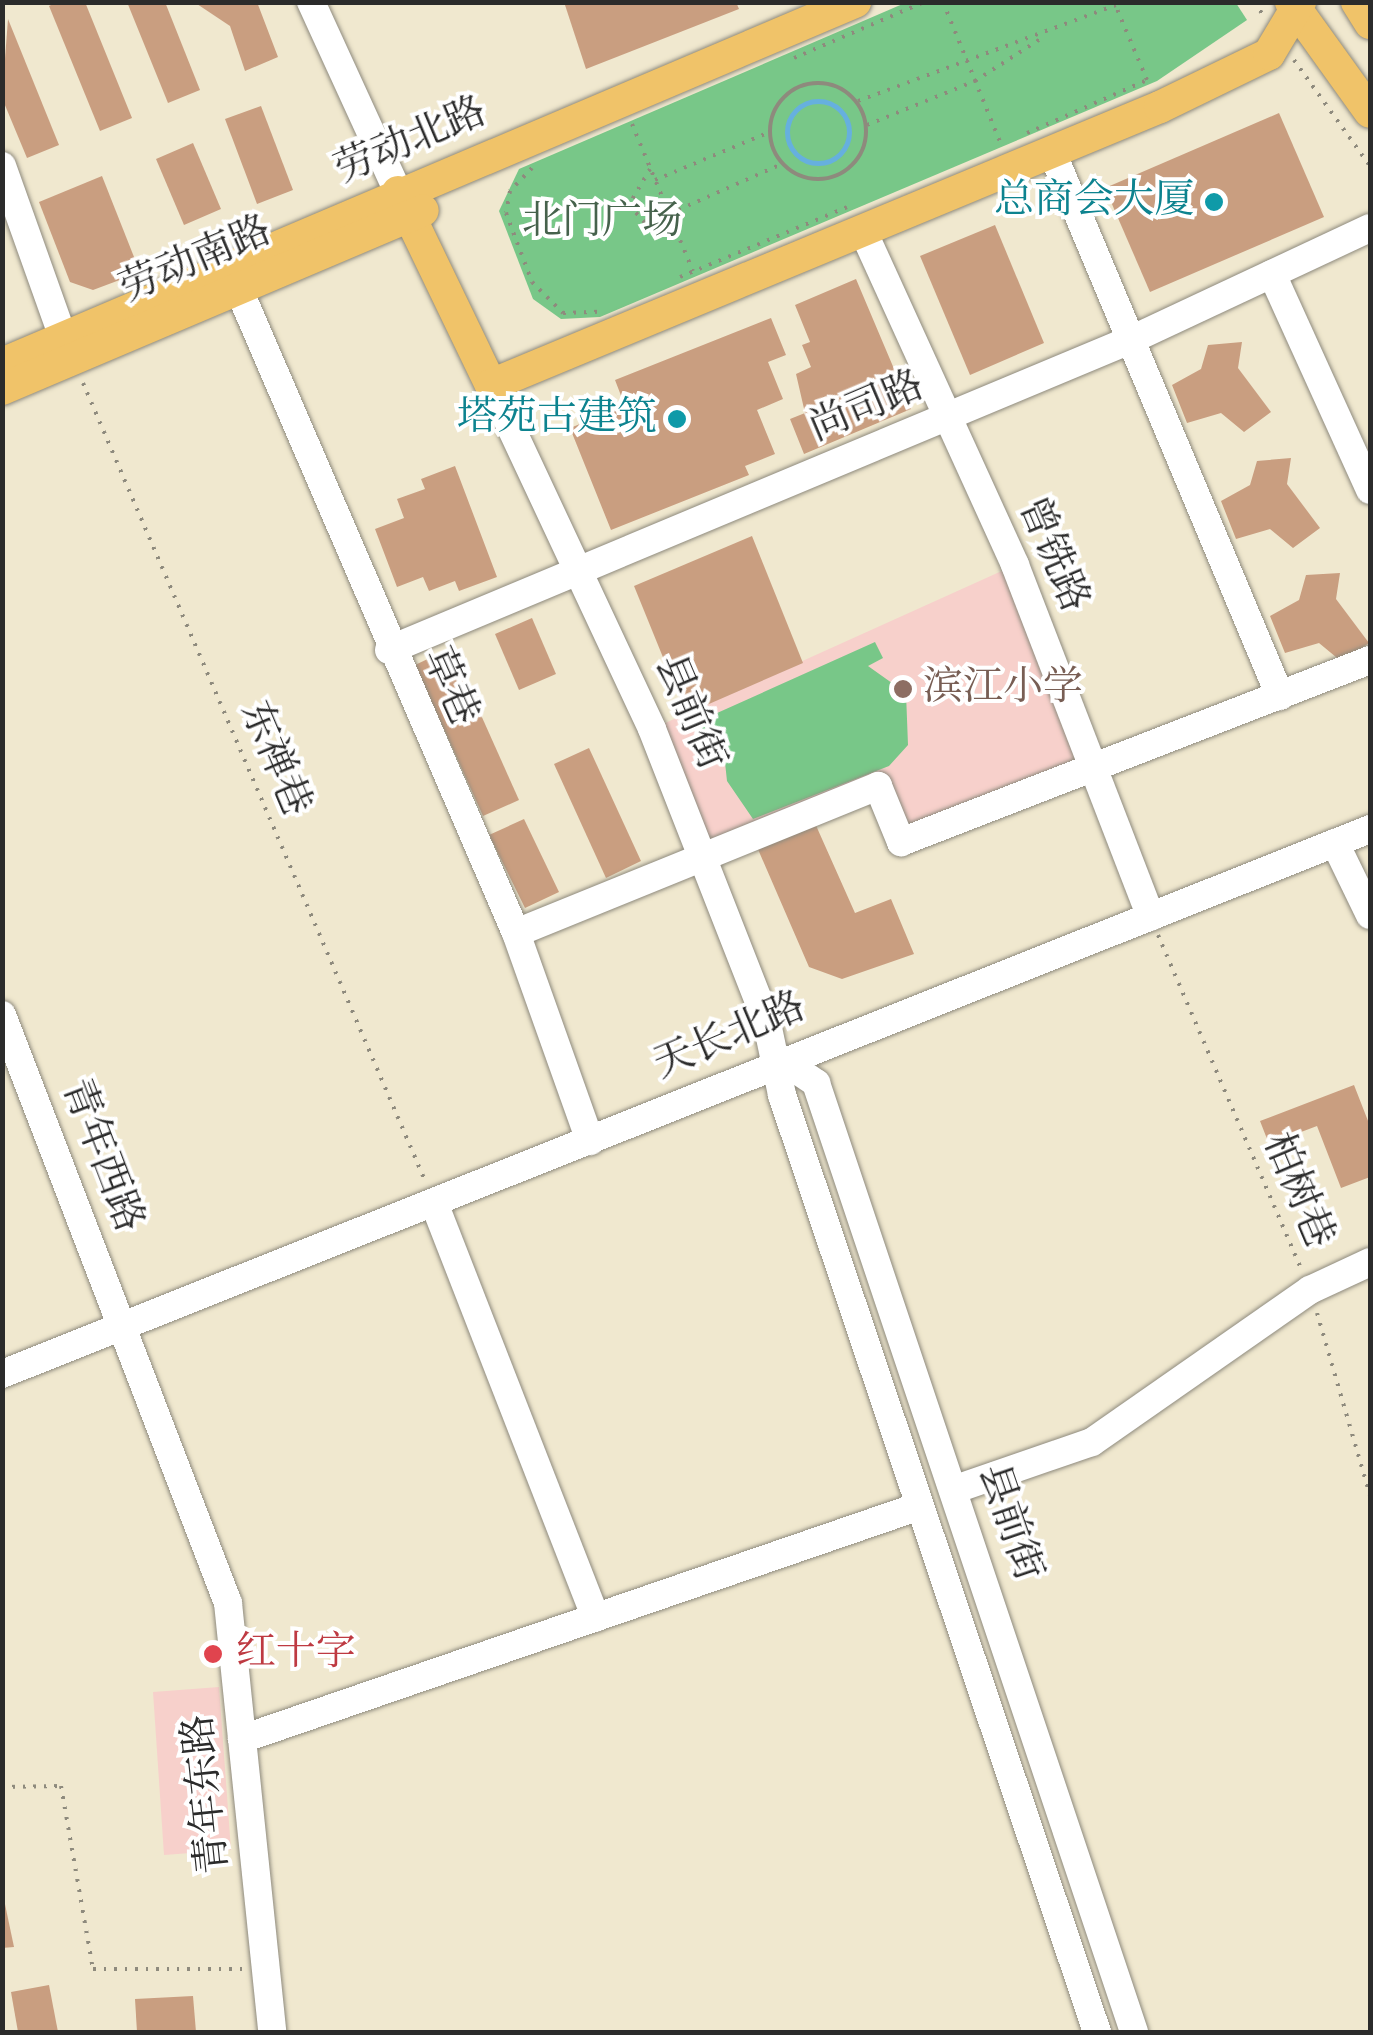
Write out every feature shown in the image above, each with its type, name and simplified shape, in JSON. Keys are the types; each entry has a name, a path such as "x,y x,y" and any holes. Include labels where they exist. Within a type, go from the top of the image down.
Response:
{"main road":[{"path":"1357,2 1370,23"},
{"name":"劳动北路","path":"2,364 68,348 234,278 406,194 843,4"},
{"path":"498,392 861,217 1052,152 1270,54 1296,5 1370,112"},
{"name":"县前街","path":"406,194 498,392"},
{"path":"2,390 68,348"}],"street":[{"name":"县前街","path":"321,5 406,194"},
{"path":"1052,152 1136,338 1280,696"},
{"path":"2,166 68,348"},
{"name":"曾铣路","path":"861,217 948,417 1151,917"},
{"name":"尚司路","path":"389,650 1136,338 1370,228"},
{"path":"1272,274 1370,490"},
{"name":"草巷","path":"234,278 389,650 516,933 590,1140"},
{"name":"县前街","path":"498,392 703,862 779,1058 782,1095 1097,2032"},
{"path":"516,933 703,862 878,786 901,842 1091,764 1370,660"},
{"name":"天长北路","path":"2,1374 590,1140 779,1058 1370,830"},
{"path":"1336,844 1370,915"},
{"name":"青年西路","path":"2,1015 124,1326"},
{"name":"县前街","path":"779,1058 816,1083 1134,2032"},
{"path":"434,1203 596,1618"},
{"path":"953,1490 1092,1442 1310,1290 1370,1262"},
{"name":"青年东路","path":"124,1326 228,1603 272,2032"},
{"path":"242,1739 920,1506"}],"path":[{"path":"779,64 924,2"},
{"path":"943,2 1001,144"},
{"path":"1254,2 1370,166"},
{"path":"866,126 975,82 1050,34 1115,4 1147,80 984,151"},
{"path":"856,102 965,57 1050,34"},
{"path":"806,84 839,87 856,102 866,126 860,155 838,176 808,179 782,164 770,132 779,102 806,84"},
{"path":"616,131 649,117"},
{"path":"632,124 693,271"},
{"path":"655,180 770,132"},
{"path":"550,160 517,180 506,202 532,282 563,313 616,305"},
{"path":"670,214 782,164"},
{"path":"650,168 629,205 650,228 674,226"},
{"path":"662,284 861,217"},
{"name":"东禅巷","path":"68,348 434,1203"},
{"name":"柏树巷","path":"1151,917 1310,1290 1370,1495"},
{"path":"2,1788 60,1786 93,1970 266,1969"}],"shaded area":[{"name":"滨江小学","path":"1015,565 1091,763 901,842 878,787 703,861 652,729"},
{"path":"219,1687 231,1850 164,1855 153,1692"}],"green space":[{"name":"北门广场","path":"905,3 1236,3 1247,20 1157,81 600,317 561,319 533,299 499,211 519,169"},
{"path":"875,642 883,658 868,666 906,693 908,745 889,766 753,819 727,781 722,735 706,742 697,722"}],"building":[{"path":"57,2 85,2 132,118 100,131 49,6"},
{"path":"127,2 165,2 200,90 168,103"},
{"path":"194,2 257,2 278,57 245,71 230,26"},
{"path":"564,2 736,2 739,9 586,69"},
{"path":"8,19 59,145 27,158 2,98"},
{"path":"261,106 293,190 257,204 225,119"},
{"name":"总商会大厦","path":"1279,113 1324,217 1150,292 1105,188"},
{"path":"193,143 221,209 184,225 156,159"},
{"path":"102,176 136,262 125,278 93,290 70,282 39,202"},
{"path":"995,225 1044,343 970,375 920,256"},
{"path":"856,279 911,409 804,454 790,419 805,413 796,374 811,367 802,345 810,342 795,305"},
{"name":"塔苑古建筑","path":"771,318 786,355 768,362 783,399 757,410 775,454 745,466 749,475 611,530 570,428 625,406 615,380"},
{"path":"1242,342 1238,368 1271,412 1244,432 1221,413 1187,423 1172,385 1201,369 1208,345"},
{"path":"1291,458 1287,484 1320,528 1293,548 1270,529 1236,539 1221,501 1250,485 1257,461"},
{"path":"455,466 497,577 459,591 455,581 429,591 423,577 397,587 375,529 404,518 397,499 425,489 421,479"},
{"path":"752,536 803,663 686,714 634,586"},
{"path":"1340,573 1336,599 1369,643 1342,662 1319,643 1285,653 1270,616 1299,600 1306,575"},
{"path":"532,618 556,674 519,690 495,634"},
{"path":"451,648 519,800 483,816 415,665"},
{"path":"589,748 641,861 606,878 554,764"},
{"path":"524,819 559,892 525,908 489,835"},
{"path":"814,821 855,913 891,899 914,954 842,979 809,967 757,847"},
{"path":"1354,1085 1370,1126 1370,1177 1341,1188 1317,1126 1269,1144 1260,1121"},
{"path":"2,1890 14,1947 2,1948"},
{"path":"49,1985 58,2032 18,2032 11,1992"},
{"path":"193,1996 196,2032 137,2032 135,1999"}],"waterway":[{"path":"818,101 840,110 849,132 840,154 818,163 796,154 787,132 796,110 818,101"}],"place":[{"name":"总商会大厦","path":"1214,202"},
{"name":"塔苑古建筑","path":"677,419"},
{"name":"滨江小学","path":"903,689"},
{"name":"红十字","path":"213,1654"}]}
